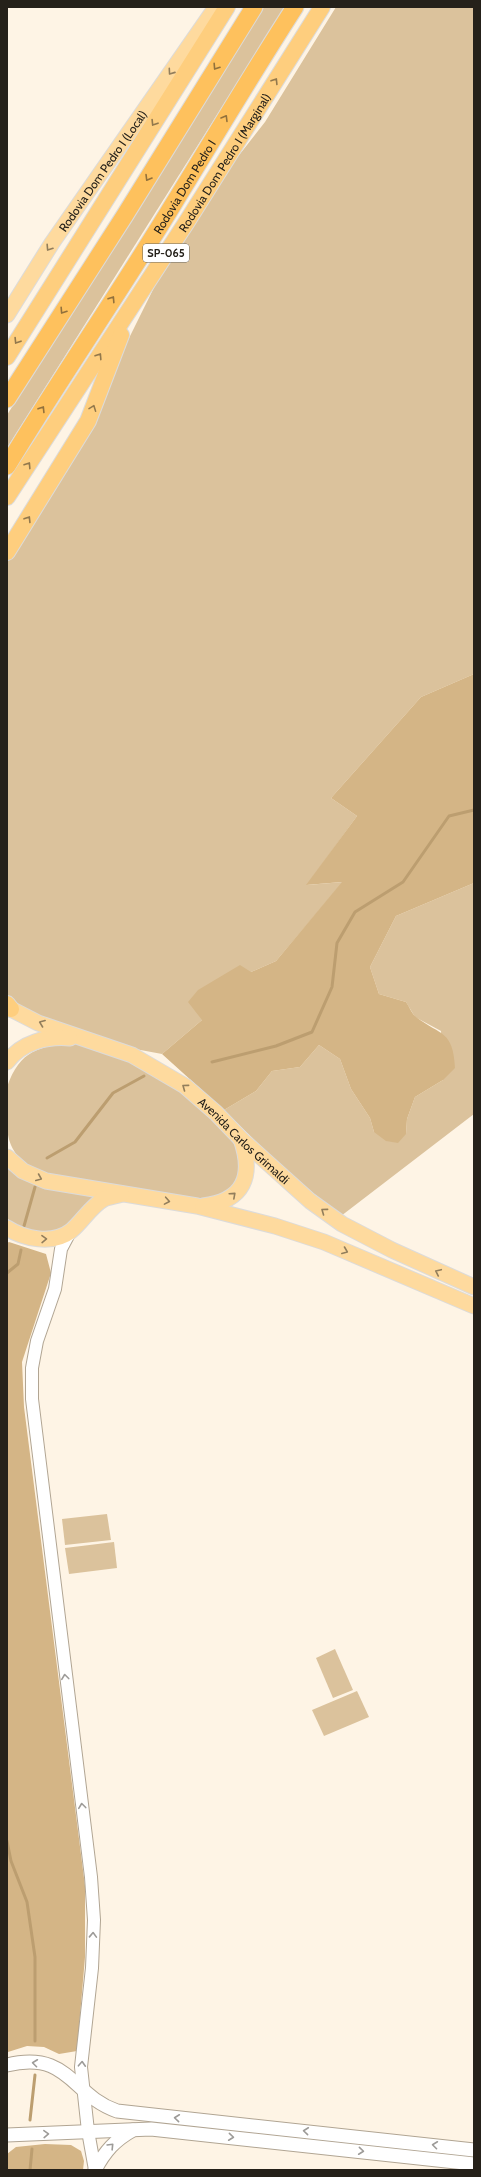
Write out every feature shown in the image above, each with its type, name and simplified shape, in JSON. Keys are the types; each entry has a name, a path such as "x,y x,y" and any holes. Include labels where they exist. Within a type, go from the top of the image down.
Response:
{"highway":[{"path":"7,357 227,7"},
{"path":"7,399 125,215 254,7"},
{"name":"Rodovia Dom Pedro I","path":"7,466 68,367 174,203 225,116 295,7"},
{"name":"Rodovia Dom Pedro I (Marginal)","path":"7,498 186,223 322,7"},
{"path":"7,552 88,421 124,329 186,223"}],"main road":[{"name":"Rodovia Dom Pedro I (Local)","path":"7,315 52,243 216,7"},
{"name":"Avenida Carlos Grimaldi","path":"8,1006 38,1023 132,1055 185,1086 310,1201 342,1224 392,1250 474,1288"},
{"path":"7,1062 19,1050 43,1039 55,1037 87,1040"},
{"path":"196,1206 219,1204 230,1198 239,1189 245,1178 247,1164 241,1139"},
{"path":"7,1157 23,1171 46,1181 196,1206 275,1226 324,1242 474,1306"},
{"path":"7,1228 25,1236 37,1239 62,1237 70,1232 104,1199 122,1194"},
{"path":"7,2065 23,2061 39,2062 56,2067 102,2106 116,2111 474,2150"},
{"path":"96,2170 103,2155 112,2143 135,2129"},
{"path":"7,2136 135,2129 191,2133 474,2164"}],"street":[{"path":"70,1232 61,1248 55,1289 37,1341 32,1368 32,1399 91,1877 94,1920 92,1968 81,2067 82,2088 88,2131 96,2170"}],"shaded area":[{"path":"264,7 285,7 7,448 7,415"},
{"path":"336,7 474,7 474,674 421,697 331,798 357,816 307,885 343,882 276,961 251,972 202,1020 162,1054 87,1040 7,1001 7,552 88,421 186,223 265,122"},
{"path":"474,674 474,883 396,916 370,967 379,994 406,1002 416,1017 444,1035 452,1047 455,1068 443,1080 415,1097 407,1119 406,1134 398,1143 386,1141 374,1132 370,1118 351,1089 340,1059 319,1045 300,1067 272,1071 256,1091 224,1110 162,1054 202,1020 188,1002 198,990 240,965 251,972 276,961 342,882 306,885 357,816 331,798 421,697"},
{"path":"474,883 474,1114 341,1216 283,1168 224,1110 256,1091 272,1071 300,1067 319,1045 340,1059 351,1089 370,1118 374,1132 406,1134 407,1119 415,1097 443,1080 441,1031 415,1017 406,1002 379,994 370,967 396,916"},
{"path":"75,1043 122,1058 173,1085 214,1118 240,1149 239,1170 236,1183 226,1191 207,1200 47,1176 32,1168 21,1159 9,1140 7,1129 7,1087 12,1075 18,1065 32,1052 41,1048"},
{"path":"7,1163 105,1194 70,1225 62,1229 46,1233 29,1231 20,1228 7,1218"},
{"path":"9,1242 46,1254 51,1273 22,1362 24,1407 85,1886 85,1957 77,2051 59,2054 44,2047 27,2046 8,2052 7,2043 7,1243"},
{"path":"107,1514 111,1540 65,1545 62,1519"},
{"path":"114,1542 117,1568 69,1574 65,1548"},
{"path":"335,1649 353,1690 333,1698 316,1658"},
{"path":"357,1691 369,1717 324,1736 312,1710"},
{"path":"45,2144 71,2145 81,2151 84,2161 83,2170 7,2170 7,2154 16,2147"}],"waterway":[{"path":"212,1062 276,1046 312,1032 332,987 337,943 355,912 403,882 449,816 474,810"},
{"path":"47,1158 75,1142 113,1093 144,1076"},
{"path":"24,1226 35,1187"},
{"path":"7,1273 18,1264 21,1250"},
{"path":"7,1841 11,1861 27,1902 35,1957 35,2041"},
{"path":"30,2120 35,2075"},
{"path":"30,2170 32,2149"}]}
